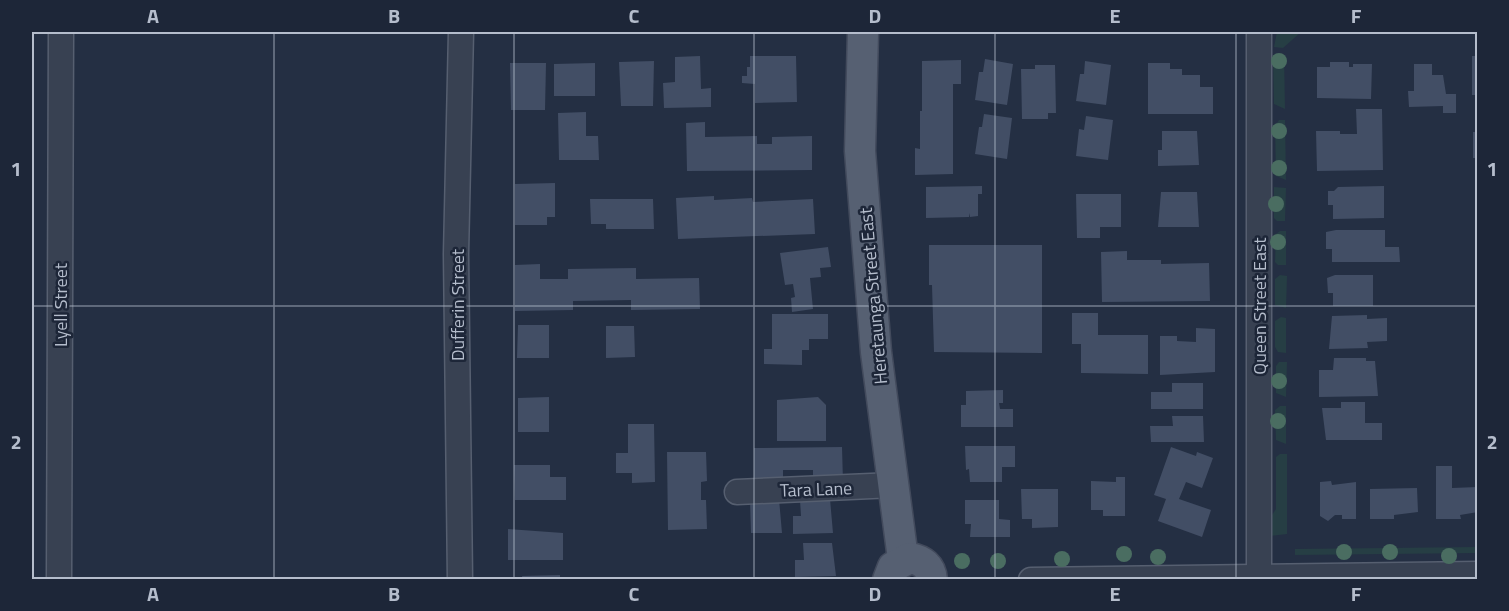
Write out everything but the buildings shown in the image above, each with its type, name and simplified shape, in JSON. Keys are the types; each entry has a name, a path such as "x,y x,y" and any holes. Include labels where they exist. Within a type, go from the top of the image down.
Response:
{"main road":[{"name":"Heretaunga Street East","path":"863,32 860,151 876,352 894,485 896,569"},
{"path":"896,569 917,559 923,562 932,574 932,579"}],"street":[{"name":"Lyell Street","path":"59,579 61,32"},
{"name":"Dufferin Street","path":"460,32 456,254 460,579"},
{"name":"Queen Street East","path":"1259,32 1259,578"},
{"name":"Tara Lane","path":"737,492 894,485"},
{"path":"1031,579 1478,574"}],"green space":[{"path":"1277,32 1301,32 1283,48 1274,47"},
{"path":"1284,54 1285,109 1274,104 1273,55"},
{"path":"1279,120 1285,120 1286,180 1276,176 1275,126"},
{"path":"1274,187 1286,188 1285,221 1277,221 1274,218"},
{"path":"1286,231 1286,265 1278,265 1275,262 1276,234"},
{"path":"1280,275 1287,276 1286,308 1275,305 1275,279"},
{"path":"1281,317 1286,318 1286,353 1278,352 1275,347 1275,321"},
{"path":"1279,362 1287,362 1286,397 1276,393 1276,366"},
{"path":"1280,406 1286,406 1286,444 1276,440 1275,410"},
{"path":"1280,454 1287,454 1287,534 1270,536 1270,518 1276,509 1276,457"},
{"path":"1477,547 1477,553 1295,555 1295,549"}]}
